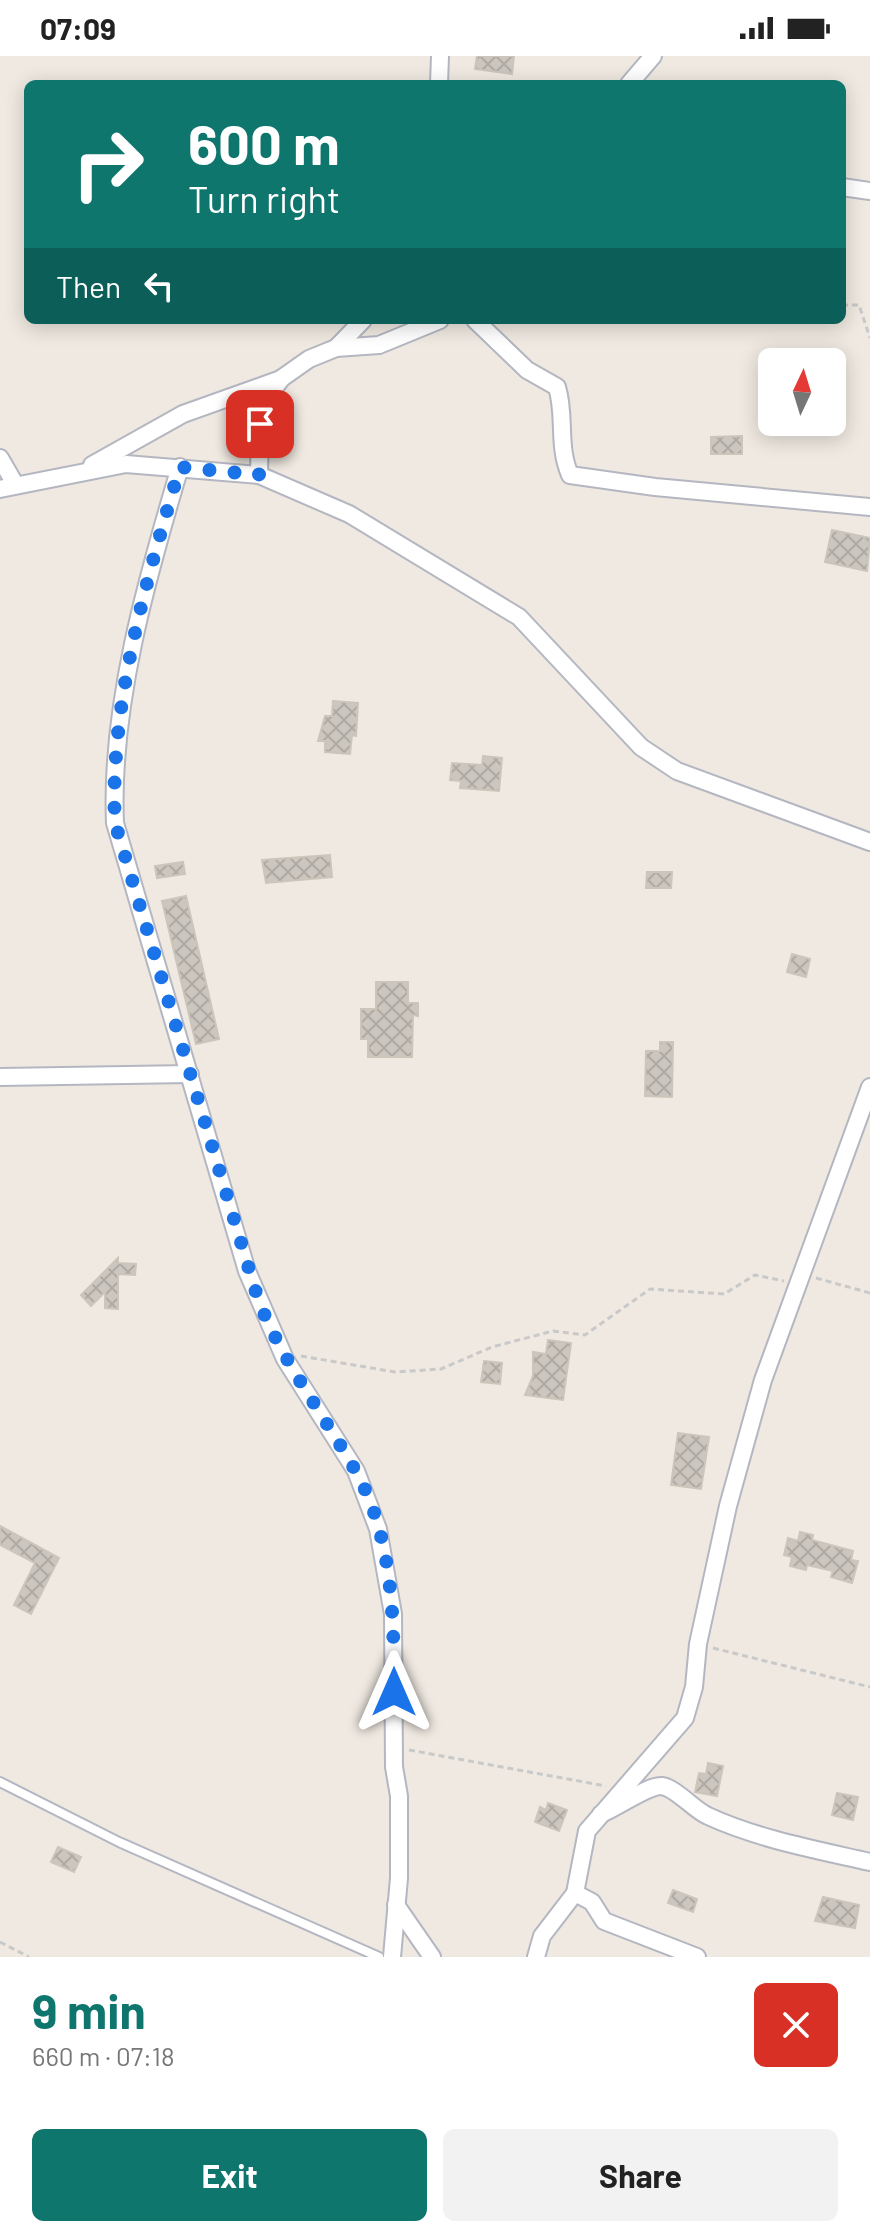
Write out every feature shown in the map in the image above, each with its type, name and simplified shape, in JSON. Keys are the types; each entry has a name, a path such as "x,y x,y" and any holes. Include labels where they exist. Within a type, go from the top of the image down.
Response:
{"street":[{"path":"439,80 440,56"},
{"path":"632,80 653,56"},
{"path":"846,188 870,191"},
{"path":"336,348 359,324"},
{"path":"83,470 183,414 282,378 309,359 336,348 379,345 430,324"},
{"path":"479,324 527,370 557,387 563,404 560,435 563,460 570,475 655,487 870,507"},
{"path":"259,475 260,424 266,399 282,378"},
{"path":"0,458 8,486 126,464 180,467 259,475 349,514 519,617 641,747 677,771 870,842"},
{"path":"180,467 150,568 123,708 113,796 115,823 247,1271 281,1352 356,1471 378,1529 393,1614 394,1747 400,1820 392,1957"},
{"path":"0,1077 190,1074"},
{"path":"536,1957 542,1936 575,1893 581,1849 587,1831 685,1718 694,1687 698,1644 728,1506 763,1380 870,1087"},
{"path":"600,1815 626,1804 652,1786 667,1786 707,1816 746,1830 870,1862"},
{"path":"575,1893 592,1902 604,1921 697,1957"},
{"path":"396,1905 432,1957"}],"lane":[{"path":"0,1782 119,1842 379,1957"}],"path":[{"path":"846,305 859,305 870,338"},
{"path":"281,1352 355,1368 395,1372 441,1369 492,1347 553,1331 585,1335 650,1289 724,1294 755,1275 798,1279 870,1293"},
{"path":"698,1644 870,1687"},
{"path":"394,1747 621,1789"},
{"path":"0,1942 29,1957"}],"building":[{"path":"477,56 514,56 512,74 475,69"},
{"path":"742,436 742,454 711,454 711,437"},
{"path":"832,530 870,538 867,571 825,562"},
{"path":"333,701 358,703 356,736 352,735 350,754 325,752 325,741 318,741 325,716 332,716"},
{"path":"483,756 502,758 499,791 460,788 461,781 450,780 452,763 482,765"},
{"path":"330,855 332,877 266,883 262,860"},
{"path":"183,862 185,874 157,878 155,866"},
{"path":"647,872 672,872 671,888 646,888"},
{"path":"186,896 219,1039 196,1044 162,901"},
{"path":"792,954 810,959 806,977 787,972"},
{"path":"376,982 408,982 408,1003 418,1003 418,1016 413,1015 412,1057 368,1057 368,1039 361,1039 361,1009 376,1009"},
{"path":"660,1042 673,1042 672,1097 645,1096 646,1051 660,1051"},
{"path":"118,1258 118,1263 136,1264 135,1275 118,1274 118,1309 105,1308 105,1292 91,1306 81,1295"},
{"path":"548,1340 571,1343 563,1400 525,1395 533,1376 533,1352 546,1354"},
{"path":"484,1361 502,1363 500,1384 481,1382"},
{"path":"678,1433 709,1437 701,1489 671,1485"},
{"path":"0,1526 59,1558 31,1614 14,1605 35,1563 0,1545"},
{"path":"800,1532 813,1535 812,1540 853,1551 851,1560 858,1561 852,1583 831,1577 833,1571 807,1565 806,1570 790,1566 792,1557 784,1555 788,1538 798,1541"},
{"path":"708,1763 723,1766 717,1796 695,1792 699,1773 706,1774"},
{"path":"837,1793 858,1797 853,1820 832,1815"},
{"path":"548,1803 567,1810 559,1831 535,1822 540,1807 546,1810"},
{"path":"58,1847 81,1857 74,1872 51,1862"},
{"path":"673,1890 697,1899 693,1912 668,1903"},
{"path":"823,1897 859,1905 855,1928 815,1921"}],"route":[{"path":"260,424 259,475 180,467 150,568 123,708 113,796 115,823 247,1271 268,1327 285,1359 356,1471 378,1529 393,1614 394,1692"}]}
